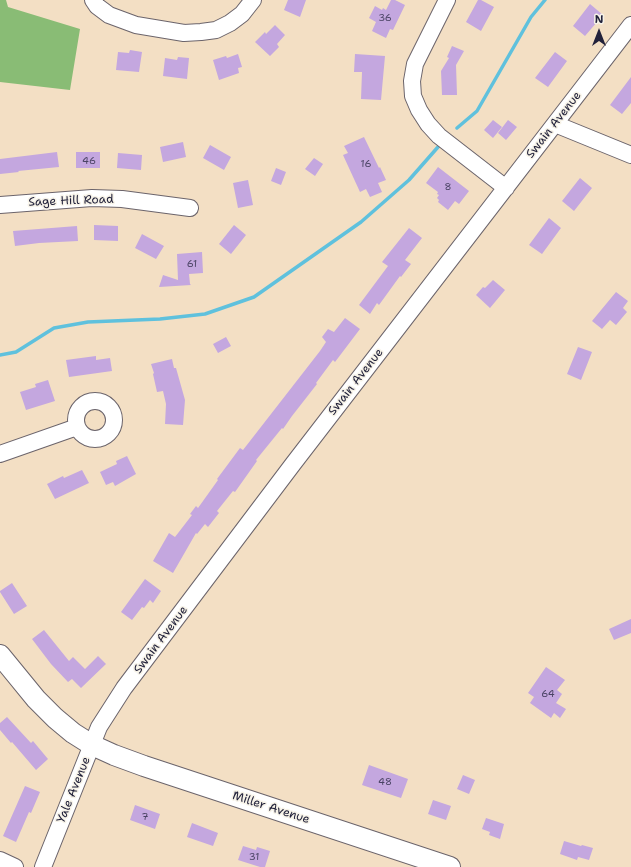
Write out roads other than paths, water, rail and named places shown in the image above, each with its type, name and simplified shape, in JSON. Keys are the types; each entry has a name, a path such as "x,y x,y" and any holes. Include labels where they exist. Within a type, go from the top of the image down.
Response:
{"main road":[{"name":"Yale Avenue","path":"0,655 32,694 55,718 73,733 92,745"},
{"name":"Miller Avenue","path":"92,745 144,766 450,867"}],"street":[{"path":"93,0 97,6 109,15 136,25 190,32 216,30 230,23 242,14 253,0"},
{"path":"447,0 415,64 412,81 413,96 419,110 428,124 439,136 506,188"},
{"name":"Swain Avenue","path":"92,745 99,727 124,688 298,458 631,25"},
{"path":"555,124 631,155"},
{"name":"Sage Hill Road","path":"0,205 92,198 122,199 190,208"},
{"path":"0,454 77,427"},
{"name":"Yale Avenue","path":"43,867 92,745"},
{"path":"0,860 15,867"}],"waterway":[{"path":"457,128 477,111 531,17 545,0"},
{"path":"0,355 16,352 54,328 88,322 160,319 205,314 254,297 361,222 409,180 438,147"}]}
